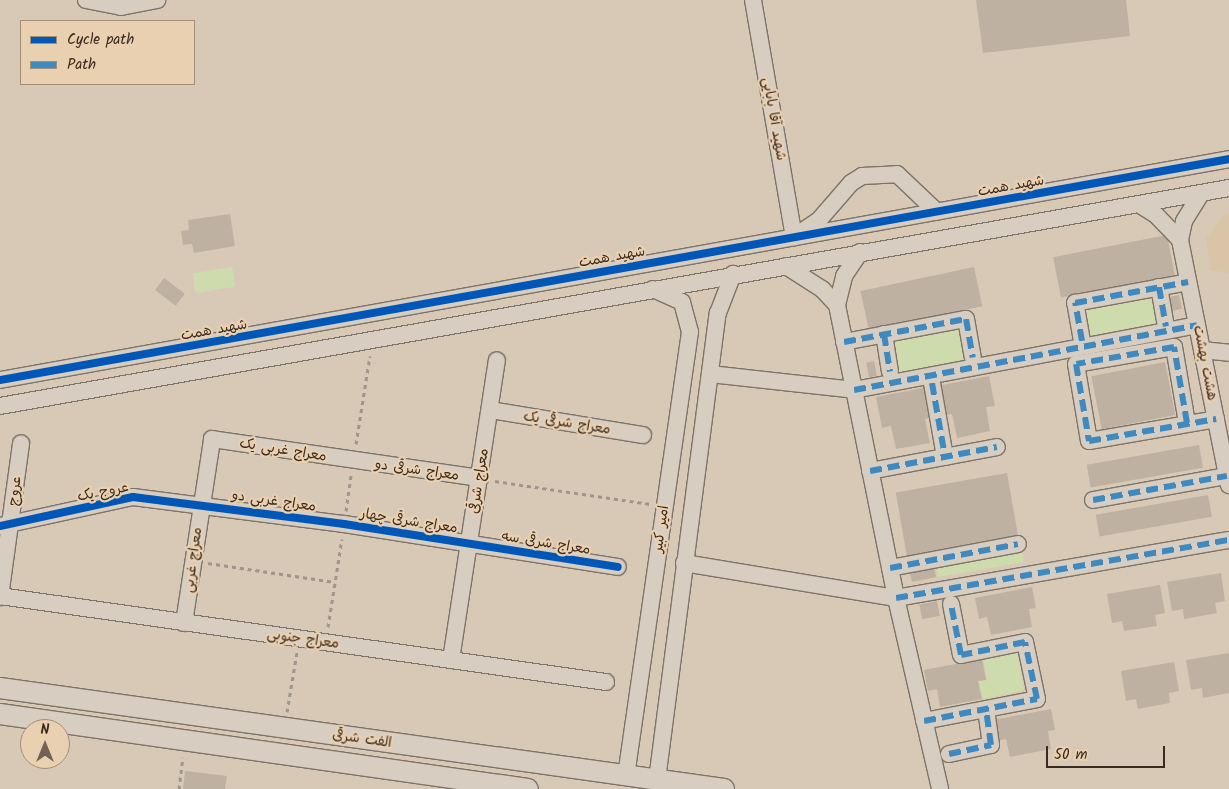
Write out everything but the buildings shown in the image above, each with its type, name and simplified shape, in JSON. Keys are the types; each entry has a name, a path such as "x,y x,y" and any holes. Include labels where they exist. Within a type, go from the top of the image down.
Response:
{"main road":[{"name":"الفت شرقی","path":"0,688 285,728 625,782 724,789"},
{"name":"الفت شرقی","path":"0,714 186,738 528,789"}],"street":[{"path":"86,0 121,6 157,0"},
{"name":"شهید آقا بابایی","path":"753,0 794,237"},
{"name":"شهید همت","path":"0,380 1229,159"},
{"path":"794,237 819,220 851,183 862,176 883,173 897,174 936,212"},
{"path":"0,406 653,288 1140,205 1229,188"},
{"path":"1180,240 1184,221 1201,194"},
{"path":"1140,205 1156,215 1180,240"},
{"name":"هشت بهشت","path":"1180,240 1228,480"},
{"path":"860,252 844,276 837,305 896,598 940,789"},
{"path":"786,266 822,289 837,305"},
{"name":"امیر کبیر","path":"656,784 720,302 733,274"},
{"path":"1082,341 1075,303 1188,282"},
{"name":"امیر کبیر","path":"625,782 690,332 688,314 682,302 653,288"},
{"path":"1159,288 1166,326"},
{"path":"844,342 966,319 973,357"},
{"path":"710,374 854,390 1197,325"},
{"path":"884,334 890,372"},
{"path":"1187,423 1174,347 1076,364 1090,440 1216,419"},
{"path":"1202,350 1229,353"},
{"name":"معراج شرقی","path":"451,660 497,361"},
{"path":"932,383 946,457"},
{"name":"معراج شرقی یک","path":"490,410 643,435"},
{"name":"معراج غربی یک","path":"212,439 354,461"},
{"name":"معراج غربی","path":"184,622 212,439"},
{"name":"عروج","path":"0,597 6,525 21,443"},
{"path":"870,470 997,447"},
{"name":"معراج شرقی دو","path":"354,461 480,478"},
{"path":"1094,500 1228,480"},
{"name":"عروج یک","path":"6,525 133,497 202,504"},
{"name":"معراج غربی دو","path":"202,504 344,524"},
{"name":"معراج شرقی چهار","path":"344,524 470,544"},
{"path":"684,563 896,598 1229,540"},
{"name":"معراج شرقی سه","path":"470,544 618,567"},
{"path":"890,568 1018,544"},
{"name":"معراج جنوبی","path":"0,597 606,682"},
{"path":"924,721 1037,699 1026,642 961,655 951,604"},
{"path":"950,754 991,745 986,709"}],"path":[{"path":"326,642 372,339"},
{"path":"480,478 665,506"},
{"path":"193,560 335,582"},
{"path":"285,728 299,639"},
{"path":"179,789 186,738"}],"shaded area":[{"path":"1229,213 1229,273 1210,270 1206,239 1224,214"}],"green space":[{"path":"232,267 235,287 196,293 192,273"},
{"path":"1154,296 1159,327 1090,338 1085,307"},
{"path":"961,327 967,359 899,373 892,340"},
{"path":"1022,551 1024,562 938,577 936,566"},
{"path":"1017,652 1024,690 982,699 979,681 987,680 983,659"}],"marked path":[{"path":"1082,341 1075,303 1188,282"},
{"path":"1159,287 1166,326"},
{"path":"844,342 966,319 973,357"},
{"path":"854,390 1197,325"},
{"path":"884,334 890,372"},
{"path":"1187,423 1174,347 1076,364 1089,441 1216,419"},
{"path":"932,383 945,457"},
{"path":"870,471 997,447"},
{"path":"1093,500 1227,476"},
{"path":"896,598 1229,540"},
{"path":"890,568 1018,544"},
{"path":"924,721 1037,699 1025,642 961,655 951,604"},
{"path":"949,754 991,745 986,709"}],"cycle path":[{"path":"0,380 1229,159"},
{"path":"0,526 133,497 344,524 618,567"}]}
